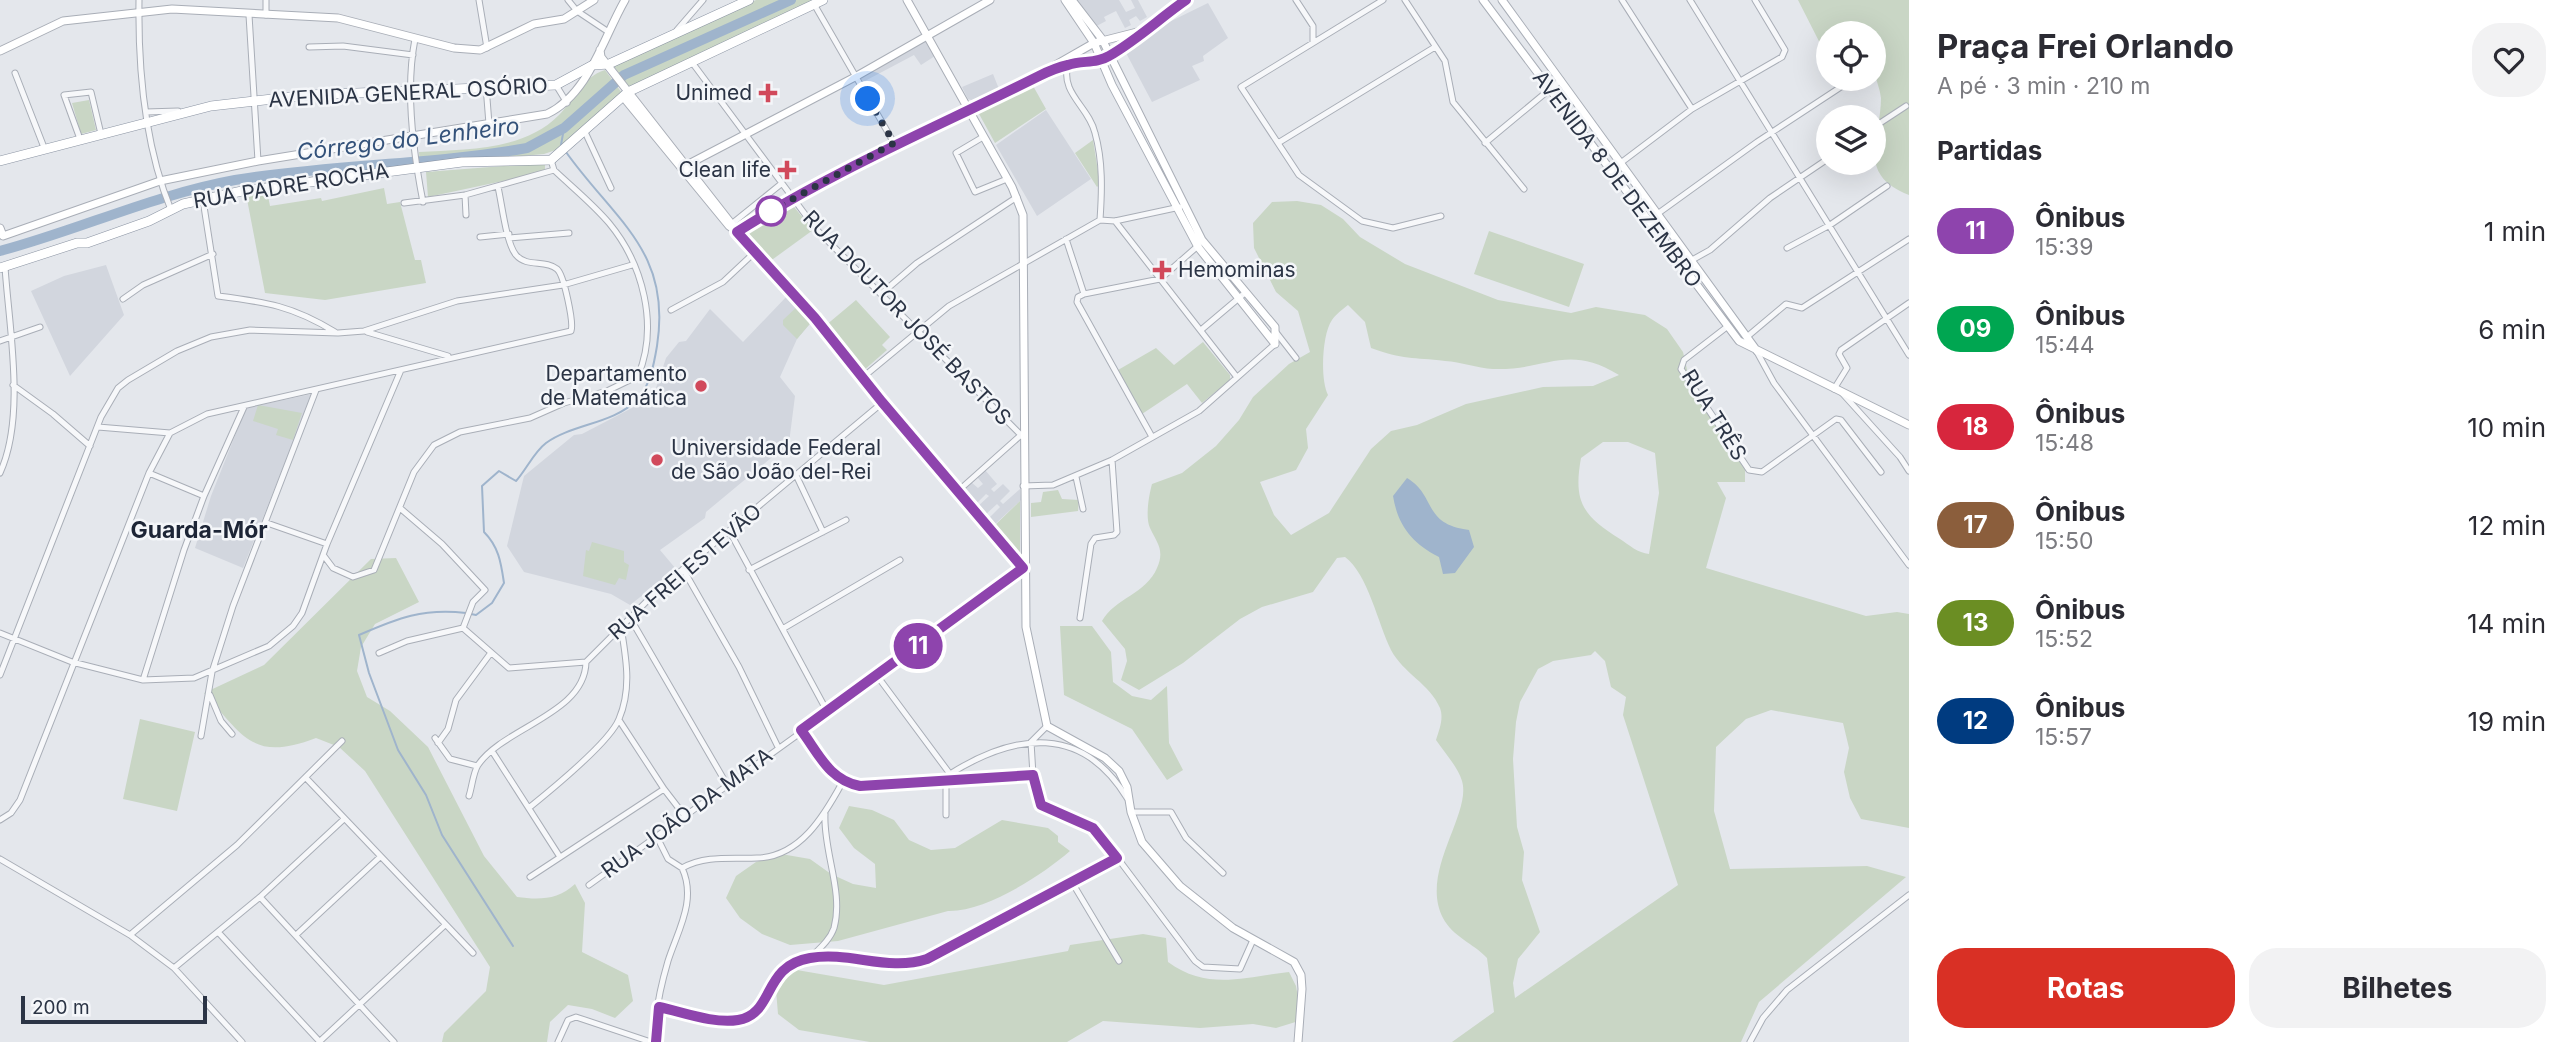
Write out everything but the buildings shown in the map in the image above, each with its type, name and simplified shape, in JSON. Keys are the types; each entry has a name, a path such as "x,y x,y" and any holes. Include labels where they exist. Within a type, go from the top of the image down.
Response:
{"highway":[{"path":"609,64 677,30 749,0"},
{"path":"554,157 585,132 626,92 818,2"},
{"name":"AVENIDA GENERAL OSÓRIO","path":"0,161 101,134 147,116 308,94 556,85 593,65 609,64"},
{"name":"RUA PADRE ROCHA","path":"3,267 77,243 87,243 170,207 242,191 416,165 554,157"}],"main road":[{"path":"0,51 63,21 139,15 172,9 338,18 463,50 487,48 534,24 564,19 594,0"},
{"path":"1,233 161,182 258,161 540,117 567,103 593,65 607,31 625,0"},
{"path":"907,0 1007,178 1023,215 1026,260 1022,436 1023,568 1026,627 1047,726 1112,764 1123,778 1142,842 1170,876 1223,921 1253,940 1289,957 1298,968 1302,982 1298,1039"},
{"path":"685,166 855,77 990,0"},
{"path":"1065,0 1094,43 1101,61 1200,244 1275,344"},
{"path":"1072,0 1111,55 1179,207"},
{"path":"1042,74 1068,65 1101,61 1186,0"},
{"name":"AVENIDA 8 DE DEZEMBRO","path":"1483,0 1739,341 1757,352"},
{"name":"AVENIDA 8 DE DEZEMBRO","path":"1502,0 1757,352"},
{"path":"737,232 790,198 894,143 968,112 1102,39 1149,29"},
{"path":"600,49 601,57 618,76 626,92 731,225 815,318 862,378 1023,568"},
{"path":"1068,65 1077,54"},
{"path":"1200,244 1246,292 1275,329 1275,344"},
{"path":"1757,352 1909,425"}],"street":[{"path":"139,0 147,116 161,182 170,207"},
{"path":"266,0 266,15"},
{"path":"479,0 487,48"},
{"path":"568,0 577,11 607,31"},
{"path":"677,30 703,0"},
{"path":"1296,0 1313,26 1326,34"},
{"path":"1383,0 1241,87 1299,175 1362,221 1393,228 1441,216"},
{"path":"1405,0 1445,61 1453,102 1524,189"},
{"path":"1622,0 1692,109"},
{"path":"1690,0 1909,355"},
{"path":"1610,171 1692,109 1783,57 1785,50 1755,0"},
{"path":"818,2 855,77 894,143"},
{"path":"249,15 258,161"},
{"path":"1313,26 1313,42"},
{"path":"415,39 412,91 414,147 423,202"},
{"path":"309,47 343,46 413,55"},
{"path":"1278,143 1435,47"},
{"name":"RUA DOUTOR JOSÉ BASTOS","path":"691,61 790,198 816,229 1022,436"},
{"path":"1068,65 1065,75 1068,86 1095,133 1101,168 1100,220"},
{"path":"15,73 46,150"},
{"path":"1485,143 1561,80"},
{"path":"556,85 567,103"},
{"path":"486,86 489,124"},
{"path":"1649,220 1835,91"},
{"path":"80,139 64,95 91,92 101,134"},
{"path":"1886,119 1906,106"},
{"path":"585,132 611,188"},
{"path":"983,137 956,153 975,192 1007,178"},
{"path":"324,556 342,574 363,576 374,570 419,462 434,445 460,432 530,418 564,403 616,387 638,376 644,362 649,318 640,282 625,246 610,225 554,170 554,157"},
{"path":"1692,260 1710,250 1770,198 1816,167"},
{"path":"404,202 423,202 465,195 554,170"},
{"path":"731,225 781,184"},
{"path":"1787,248 1830,225 1887,186"},
{"path":"98,427 170,433 207,414 571,331 572,321 560,274 554,267 519,258 509,236 498,187"},
{"path":"465,195 466,215"},
{"path":"881,294 917,263 1017,197"},
{"path":"203,200 218,296 275,303 312,318 338,333"},
{"path":"862,378 949,306 1100,220 1115,221 1179,207"},
{"path":"1115,221 1236,376"},
{"path":"480,237 569,233"},
{"path":"1066,239 1084,294"},
{"path":"1748,336 1786,304 1802,308 1909,239"},
{"path":"1152,435 1077,302 1078,297 1125,289 1160,279 1200,244"},
{"path":"671,310 723,282 754,253"},
{"path":"123,299 143,285 213,254"},
{"path":"0,675 98,427 111,398 128,380 177,351 211,337 250,330 338,333 364,331 457,300 563,285 632,265"},
{"path":"0,473 11,436 13,385 3,267"},
{"path":"1201,330 1246,292"},
{"path":"1834,389 1847,368 1839,354 1840,350 1909,303"},
{"name":"RUA TRÊS","path":"1728,326 1684,360 1682,370 1749,470 1762,472 1813,437"},
{"path":"0,341 10,340 40,327"},
{"path":"1275,329 1296,358"},
{"path":"364,331 451,357"},
{"path":"1023,486 1053,485 1076,477 1199,411 1275,344"},
{"name":"AVENIDA 8 DE DEZEMBRO","path":"1757,352 1774,383 1909,565"},
{"path":"0,632 72,662 143,680 194,678 269,646 293,626 302,613 327,544 401,370"},
{"path":"13,385 53,414 90,446"},
{"path":"201,736 212,672 233,606 316,390"},
{"path":"1842,393 1909,471"},
{"name":"RUA FREI ESTEVÃO","path":"586,662 629,616 882,402"},
{"path":"143,680 204,496 244,407"},
{"path":"1813,437 1832,420 1841,420 1881,472"},
{"path":"0,820 11,813 20,800 72,662 149,473 170,433"},
{"path":"957,492 1022,436"},
{"path":"1080,618 1091,544 1096,538 1117,532 1112,460"},
{"path":"149,473 204,496"},
{"path":"796,475 823,532"},
{"path":"1076,477 1083,509"},
{"path":"400,508 442,544 484,588 485,591 473,602 463,628"},
{"path":"749,570 846,520"},
{"path":"267,523 327,544"},
{"path":"730,532 828,713"},
{"path":"784,628 900,560"},
{"name":"RUA JOÃO DA MATA","path":"589,884 657,837 726,783 878,677 1023,568"},
{"path":"683,569 739,667 778,747"},
{"path":"629,616 726,783"},
{"path":"530,807 586,758 619,720 628,683 621,627"},
{"path":"379,653 407,641 463,628"},
{"path":"463,628 490,654 512,669 586,662 586,673 573,696 492,751 477,766 469,796"},
{"path":"477,766 450,759 436,740 448,729 456,700 490,654"},
{"path":"878,677 948,776 946,815"},
{"path":"210,695 220,721 232,734"},
{"path":"619,720 684,815"},
{"path":"1047,726 1031,742 1033,775 1041,805 1093,828 1188,952 1203,967 1240,969 1253,940"},
{"path":"801,730 842,783 872,788 948,776 1033,775"},
{"path":"130,935 237,845 307,779 342,741"},
{"path":"948,776 1005,746 1031,742 1062,745 1094,761 1115,778 1128,800"},
{"path":"492,751 560,858"},
{"path":"307,779 473,953"},
{"path":"682,867 720,858 767,857 790,847 812,831 842,783"},
{"path":"530,877 664,789"},
{"path":"1131,812 1171,813 1186,838 1223,873"},
{"path":"810,958 830,936 835,914 831,865 824,835 825,814"},
{"path":"174,968 260,897 344,819"},
{"path":"812,831 824,835"},
{"path":"558,1042 568,1020 576,1017 653,1042 666,968 686,914 688,879 682,867 667,859 657,837"},
{"path":"296,935 380,857"},
{"path":"659,1007 724,1021 751,1016 760,1008 776,976 794,962 810,958 912,964 1073,884 1117,858"},
{"path":"0,859 130,935 174,968 243,1042"},
{"path":"1073,884 1119,961"},
{"path":"1750,1042 1774,1003 1787,990 1909,895"},
{"path":"260,897 394,1042"},
{"path":"218,932 320,1042 445,925"},
{"path":"1290,1042 1298,1039"}],"shaded area":[{"path":"1076,0 1119,0 1126,12 1135,8 1131,0 1138,0 1147,17 1140,21 1136,16 1129,20 1131,25 1125,28 1116,11 1104,17 1106,21 1091,29"},
{"path":"1208,3 1228,38 1203,56 1204,61 1192,66 1200,80 1152,102 1125,51 1161,26"},
{"path":"926,39 935,56 921,65 914,55 863,82 859,74"},
{"path":"993,74 999,89 974,101 968,99 962,87"},
{"path":"1046,110 1091,179 1037,216 996,145"},
{"path":"106,265 124,315 70,376 31,291 64,276"},
{"name":"Universidade Federal de São João del-Rei","path":"788,295 814,319 797,339 780,377 795,396 789,443 706,512 705,518 660,550 676,569 630,605 611,594 524,572 507,546 524,476 574,435 582,434 653,397 666,358 679,342 686,341 710,309 743,342"},
{"path":"312,394 243,568 195,548 211,496 246,408"},
{"path":"985,470 997,484 991,489 994,492 1003,484 1010,491 1000,501 1003,504 1020,489 1021,500 993,526 987,520 1000,507 997,504 984,516 976,508 989,496 986,494 976,504 962,490 971,482 978,488 983,484 977,477"}],"green space":[{"path":"756,0 823,0 629,87 613,65"},
{"path":"1798,0 1909,0 1909,195 1892,186 1881,175 1886,175 1886,105 1881,105 1879,91 1886,91 1886,21 1816,21 1816,35"},
{"path":"605,70 622,93 556,150 544,154 420,165 419,152 493,146 529,136 559,115 590,78"},
{"path":"1032,84 1046,109 995,143 978,112"},
{"path":"89,100 96,130 81,134 72,103"},
{"path":"1093,140 1100,184 1097,187 1075,153"},
{"path":"541,163 545,165 545,172 428,197 426,172"},
{"path":"384,188 387,204 400,202 415,260 421,260 426,283 325,300 265,293 246,194 267,191 270,206 321,198 322,201"},
{"path":"1297,201 1321,205 1343,219 1360,237 1405,264 1498,300 1571,313 1596,307 1645,315 1667,329 1683,352 1689,378 1700,399 1733,435 1745,457 1745,482 1717,482 1726,498 1706,568 1866,616 1897,612 1909,614 1909,828 1861,819 1850,798 1844,772 1849,748 1843,723 1771,710 1746,719 1716,747 1714,811 1730,869 1867,866 1906,877 1759,1002 1741,1042 1452,1042 1494,1012 1487,958 1447,925 1437,900 1441,863 1460,810 1462,781 1436,740 1441,712 1436,700 1396,658 1360,575 1345,557 1337,558 1313,592 1262,607 1240,619 1183,663 1139,690 1121,680 1127,661 1125,649 1102,621 1115,607 1146,584 1157,568 1160,551 1148,518 1152,484 1182,473 1216,446 1239,420 1253,397 1289,364 1310,352 1298,311 1276,292 1254,248 1253,223 1272,202","holes":["1348,305 1365,322 1371,348 1392,355 1493,369 1512,369 1556,361 1585,361 1619,375 1593,386 1543,387 1466,404 1417,425 1391,431 1371,449 1329,513 1291,535 1274,515 1260,482 1296,470 1308,448 1306,429 1328,395 1323,368 1326,336 1332,320","1603,442 1628,442 1655,453 1659,493 1649,554 1630,546 1589,515 1580,497 1581,458","1595,651 1605,661 1611,687 1626,697 1623,715 1678,885 1515,998 1513,983 1518,959 1540,932 1522,880 1524,852 1517,827 1513,759 1520,702 1538,669 1553,661 1591,655"]},
{"path":"790,202 813,230 769,262 745,232"},
{"path":"1489,231 1584,264 1569,307 1474,274"},
{"path":"856,300 890,337 882,345 887,350 863,371 825,326"},
{"path":"800,304 814,319 797,339 783,325 783,320"},
{"path":"1203,342 1230,375 1230,380 1202,403 1187,384 1142,414 1118,370 1156,348 1174,365"},
{"path":"258,405 302,413 293,440 276,435 278,429 253,421"},
{"path":"1058,490 1062,499 1079,500 1078,511 1031,517 1031,503 1041,502 1043,492"},
{"path":"1020,501 1018,554 1012,553 992,528"},
{"path":"592,542 624,551 624,562 629,565 626,580 619,578 615,585 583,576 586,550 589,551"},
{"path":"396,558 419,602 375,624 361,647 357,671 367,697 390,711 428,747 484,856 517,897 548,898 575,884 585,903 582,952 628,975 633,1001 615,1018 592,1009 568,1005 550,1022 547,1042 442,1042 444,1033 486,991 490,967 365,771 339,747 316,738 278,747 263,746 251,741 240,733 204,693 264,665 371,559"},
{"path":"1060,626 1092,626 1111,652 1113,682 1132,696 1151,700 1167,686 1169,743 1183,770 1167,780 1132,729 1064,695"},
{"path":"140,719 195,732 177,811 123,799"},
{"path":"849,806 872,810 894,820 909,840 931,850 955,848 1002,820 1048,828 1058,836 1058,842 1070,851 1029,881 996,899 963,910 948,911 838,941 790,945 762,934 740,918 726,898 736,876 756,862 781,854 810,859 831,874 853,884 876,888 875,864 854,848 839,828"},
{"path":"1143,934 1166,938 1168,962 1197,976 1226,980 1289,972 1296,986 1302,1020 1276,1028 1253,1024 1200,1028 1103,1021 1067,1042 870,1042 799,1030 778,1014 776,990 791,969 884,985 1068,951 1070,945"}],"water":[{"path":"1407,478 1423,493 1437,516 1444,522 1469,530 1474,547 1455,573 1443,574 1439,557 1414,539 1398,516 1393,496"}],"waterway":[{"name":"Córrego do Lenheiro","path":"0,251 175,194 235,180 527,148 564,128 624,75 791,0"},
{"path":"561,145 564,128"},
{"path":"471,614 476,615 492,603 504,583 496,549 484,532 482,486 499,471 516,481 546,443 627,408 645,388 657,346 659,313 656,285 648,261 636,239 566,152"},
{"path":"466,613 424,613 359,635 369,673 398,750 426,795 442,835 513,946"}],"bus line":[{"name":"11","path":"656,1042 659,1007 724,1021 738,1020 751,1016 760,1008 776,976 794,962 827,957 912,964 927,959 1073,884 1117,858 1093,828 1041,805 1033,775 956,778 872,788 842,783 801,730 878,677 1023,568 984,526 815,318 737,232 790,198 894,143 968,112 1042,74 1068,65 1101,61 1186,0"}],"place":[{"name":"Unimed","path":"768,93"},
{"name":"Clean life","path":"787,170"},
{"name":"Hemominas","path":"1162,270"},
{"name":"Departamento de Matemática","path":"701,386"},
{"name":"Universidade Federal de São João del-Rei","path":"657,460"}],"district":[{"name":"Guarda-Mór","path":"199,530"}],"route":[{"path":"771,211 790,198 894,143 868,99"}]}
